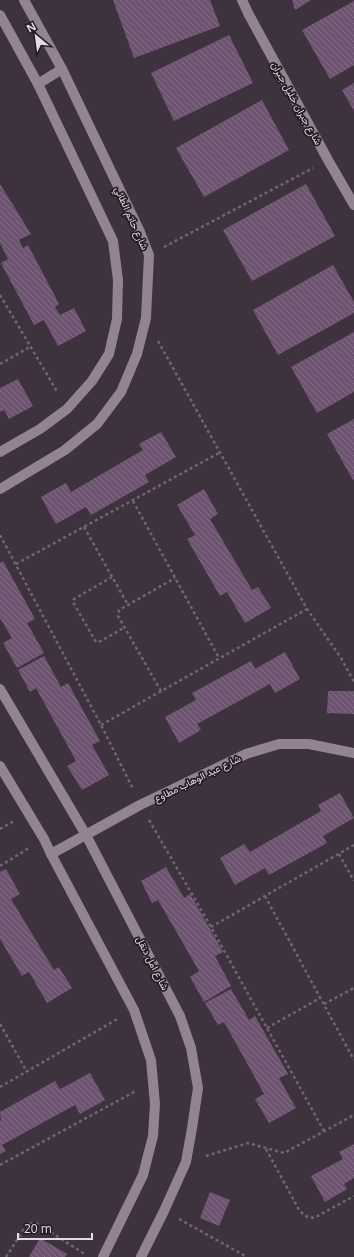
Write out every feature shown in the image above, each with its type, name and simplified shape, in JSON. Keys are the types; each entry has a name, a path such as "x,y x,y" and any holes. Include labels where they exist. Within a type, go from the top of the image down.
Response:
{"street":[{"name":"شارع حاتم الطائي","path":"0,489 65,450 97,424 121,392 137,354 146,318 149,255 140,232 62,69 24,0"},
{"path":"29,0 34,18"},
{"name":"شارع جبران خليل جبران","path":"242,0 328,160 354,205"},
{"path":"0,16 38,84 113,241 118,280 117,319 109,354 92,381 67,409 40,429 0,452"},
{"path":"38,84 62,69"},
{"name":"شارع امل دنقل","path":"0,689 86,835 180,1016 191,1048 198,1088 186,1162 141,1257"},
{"name":"شارع عبد الوهاب مطاوع","path":"51,854 140,805 246,754 279,744 309,744 354,753"},
{"path":"0,766 44,839 134,1010 151,1060 155,1104 153,1136 143,1175 103,1257"}],"path":[{"path":"149,255 328,160"},
{"path":"0,295 67,409"},
{"path":"146,318 307,609 341,658 354,682"},
{"path":"0,364 30,347"},
{"path":"16,564 220,453"},
{"path":"133,501 219,658"},
{"path":"84,527 128,605"},
{"path":"0,534 101,725 140,805 211,927 324,1131"},
{"path":"112,577 74,599 73,602 96,642 101,641 125,627"},
{"path":"161,691 118,616 118,612 175,578"},
{"path":"101,725 307,609"},
{"path":"0,866 44,839"},
{"path":"211,927 354,845"},
{"path":"339,854 354,881"},
{"path":"265,896 354,1060"},
{"path":"324,1004 354,988"},
{"path":"267,1028 320,998"},
{"path":"0,1087 134,1010"},
{"path":"0,1024 27,1072"},
{"path":"0,1165 154,1081"},
{"path":"186,1162 248,1143 284,1153 354,1115"},
{"path":"266,1148 299,1210 306,1216 314,1218 354,1196"},
{"path":"164,1211 248,1257"},
{"path":"6,1257 28,1223 38,1224 90,1257"}],"building":[{"path":"113,0 210,0 220,26 134,58"},
{"path":"292,0 311,0 295,10"},
{"path":"354,1 354,65 330,79 302,30"},
{"path":"229,35 253,83 174,121 151,73"},
{"path":"354,83 354,111 342,90"},
{"path":"262,100 289,150 204,197 176,148"},
{"path":"0,184 31,234 19,240 23,248 28,245 59,304 55,307 60,315 74,308 86,331 58,346 44,320 34,325 1,263 8,259 0,243"},
{"path":"306,184 335,236 252,281 223,230"},
{"path":"333,265 354,302 354,313 278,355 253,310"},
{"path":"354,332 354,392 317,413 291,367"},
{"path":"18,379 33,406 9,419 4,410 0,412 0,388"},
{"path":"354,419 354,479 353,480 327,434"},
{"path":"161,432 176,457 145,475 149,482 91,515 86,507 56,524 41,497 66,483 71,492 143,450 139,444"},
{"path":"204,489 218,514 210,519 252,590 258,587 271,608 245,623 227,592 220,596 187,539 195,535 177,505"},
{"path":"3,561 35,619 27,623 44,653 17,668 3,643 12,638 0,618 0,563"},
{"path":"285,652 300,679 275,693 270,684 197,724 201,730 179,743 165,717 196,700 192,693 251,661 255,669"},
{"path":"44,656 61,687 68,683 100,741 92,745 109,775 82,790 67,766 76,761 36,688 30,692 18,670"},
{"path":"328,691 354,691 354,714 327,713"},
{"path":"340,793 354,818 323,836 327,843 269,875 265,868 235,885 220,858 244,844 250,852 321,811 318,805"},
{"path":"166,867 184,898 190,894 223,952 215,956 231,986 204,1002 190,977 199,971 158,900 152,903 141,881"},
{"path":"6,869 20,894 11,899 54,970 59,967 72,988 47,1003 29,972 22,976 0,939 0,872"},
{"path":"231,989 249,1020 255,1016 288,1074 279,1078 296,1108 269,1123 255,1099 264,1094 224,1022 218,1025 205,1003"},
{"path":"90,1073 105,1100 80,1114 75,1105 2,1145 6,1151 0,1154 0,1112 55,1081 60,1089"},
{"path":"354,1144 354,1178 344,1184 347,1189 325,1202 311,1176 343,1159 339,1152"},
{"path":"210,1192 230,1200 219,1226 200,1218"},
{"path":"40,1238 67,1254 65,1257 29,1257"}]}
